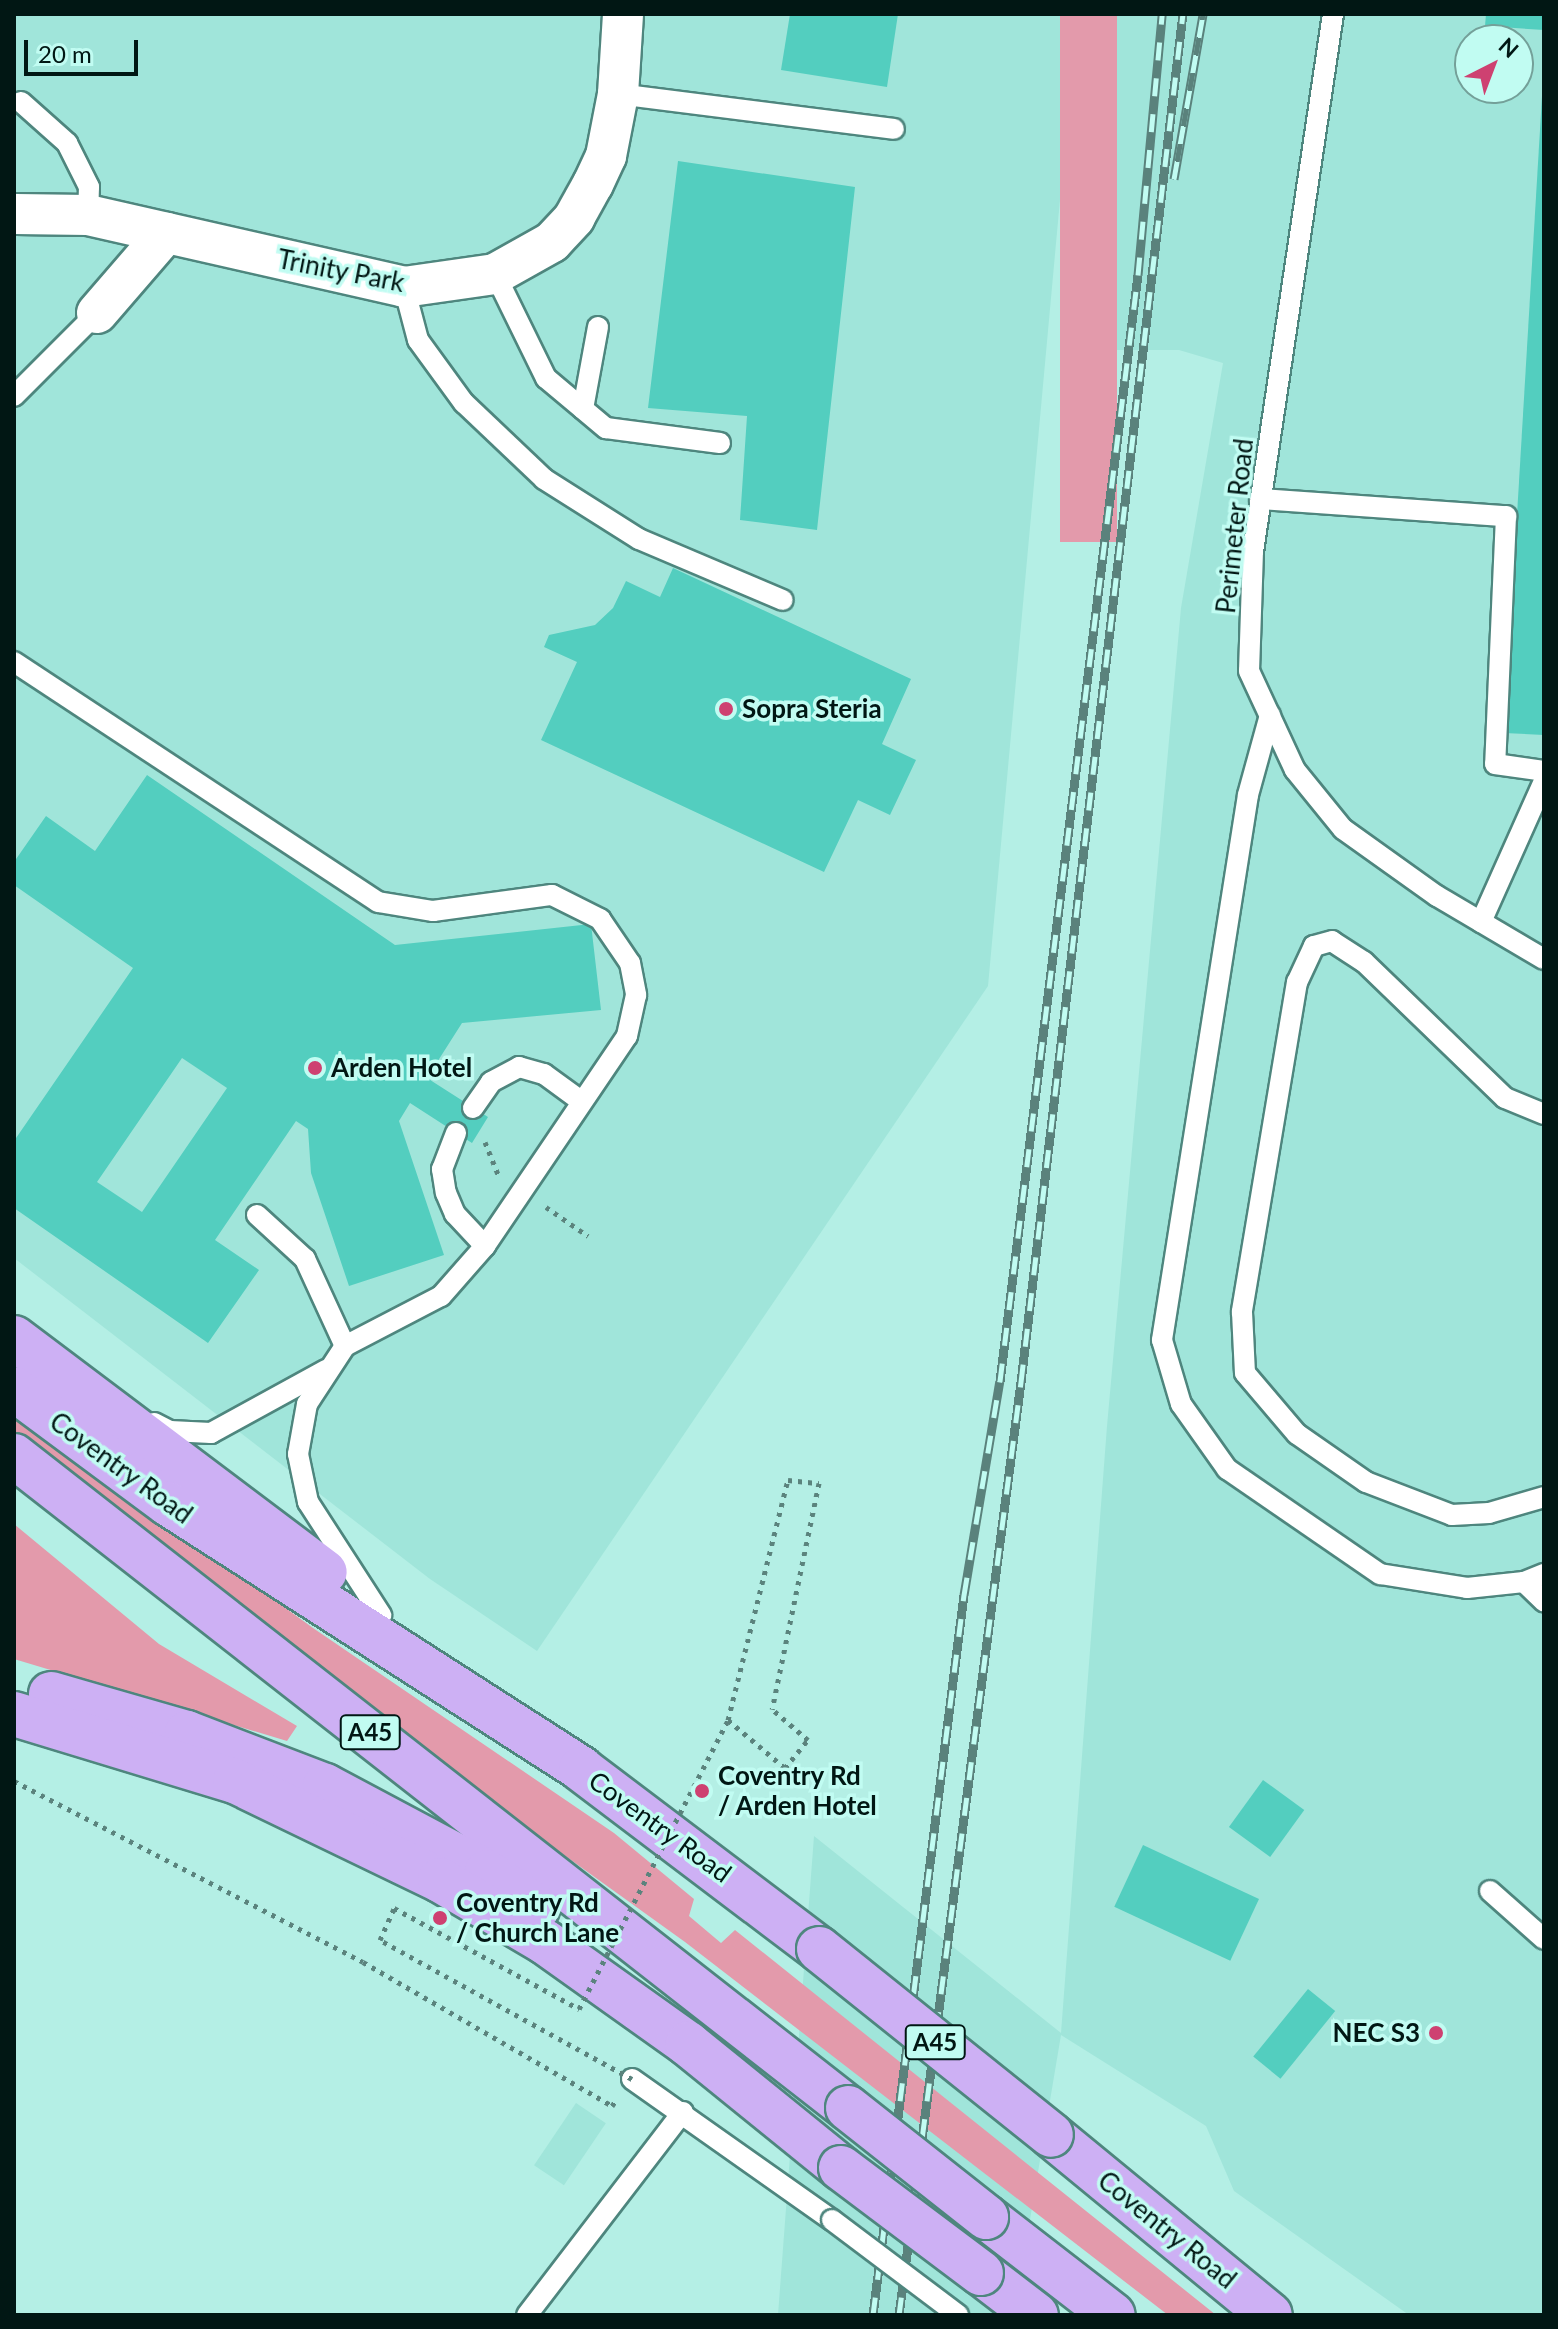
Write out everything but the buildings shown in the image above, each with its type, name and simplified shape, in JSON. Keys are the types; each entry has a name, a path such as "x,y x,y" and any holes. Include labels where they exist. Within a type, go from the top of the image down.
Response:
{"highway":[{"path":"14,1338 381,1615 500,1715"},
{"name":"Coventry Road","path":"14,1389 169,1504 500,1715 707,1860 1270,2315"},
{"name":"Coventry Road","path":"14,1456 1113,2315"},
{"path":"14,1684 137,1717 325,1786 487,1872 619,1964 724,2011"},
{"path":"14,1714 235,1781 440,1880 545,1942 664,2027 841,2168 1036,2315"}],"street":[{"name":"Trinity Park","path":"15,214 88,215 404,287 495,274 552,242 574,218 606,156 618,94 623,14"},
{"path":"97,313 166,233"}],"lane":[{"name":"Perimeter Road","path":"1333,14 1253,551 1249,671 1295,770 1343,829 1481,922 1544,959"},
{"path":"618,94 894,129"},
{"path":"21,102 67,143 89,187 88,215"},
{"path":"495,274 546,378 606,428 720,443"},
{"path":"404,287 418,340 464,403 544,479 639,539 783,600"},
{"path":"14,396 97,313"},
{"path":"583,409 598,327"},
{"path":"1260,499 1506,516 1495,764 1544,771"},
{"path":"14,662 378,902 433,911 537,894 589,910 623,947 636,995 627,1036 485,1246 441,1296 345,1346 326,1370 301,1428 300,1479 317,1518 381,1615"},
{"path":"1270,715 1248,795 1162,1340 1181,1404 1227,1469 1380,1574 1467,1588 1524,1582 1544,1574"},
{"path":"1481,922 1544,781"},
{"path":"1544,1114 1505,1098 1364,962 1332,941 1314,946 1297,982 1242,1312 1245,1373 1297,1434 1366,1482 1452,1515 1489,1513 1544,1497"},
{"path":"473,1108 491,1082 519,1067 544,1074 581,1101"},
{"path":"456,1133 442,1169 446,1193 455,1214 485,1246"},
{"path":"257,1215 305,1259 345,1346"},
{"path":"14,1326 161,1428 193,1435 234,1424 290,1387 326,1370"},
{"path":"1524,1582 1544,1601"},
{"path":"1490,1891 1544,1939"},
{"path":"632,2079 683,2112 958,2315"},
{"path":"527,2315 683,2112"}],"path":[{"path":"480,1130 499,1176 505,1180"},
{"path":"535,1200 588,1236"},
{"path":"14,1781 363,1962 612,2106 632,2079 380,1940 394,1908 579,2009 728,1720 788,1480 819,1483 772,1709 808,1740 785,1768 728,1720"}],"shaded area":[{"path":"14,14 1077,14 988,986 537,1651 430,1579 14,1258"},
{"path":"1060,14 1117,14 1117,542 1060,542"},
{"path":"1107,14 1544,14 1544,2315 1409,2315 1234,2191 1206,2126 1061,2035 1014,2315 778,2315 814,1836 1061,2033 1107,1426 1181,608 1223,363 1179,350 1089,350"},
{"path":"14,1411 313,1628 614,1833 694,1899 689,1916 721,1943 735,1930 1216,2315 1168,2315 685,1942 472,1789 14,1434"},
{"path":"14,1524 159,1644 297,1726 287,1741 14,1659"},
{"path":"576,2103 606,2123 564,2185 534,2165"}],"railway":[{"path":"873,2315 964,1595 1000,1381 1138,275 1162,14"},
{"path":"899,2315 1021,1382 1183,14"},
{"path":"1174,179 1203,14"}],"place":[{"name":"Sopra Steria","path":"726,709"},
{"name":"Arden Hotel","path":"315,1068"},
{"name":"Coventry Rd / Arden Hotel","path":"702,1791"},
{"name":"Coventry Rd / Church Lane","path":"440,1918"},
{"name":"NEC S3","path":"1436,2033"}]}
